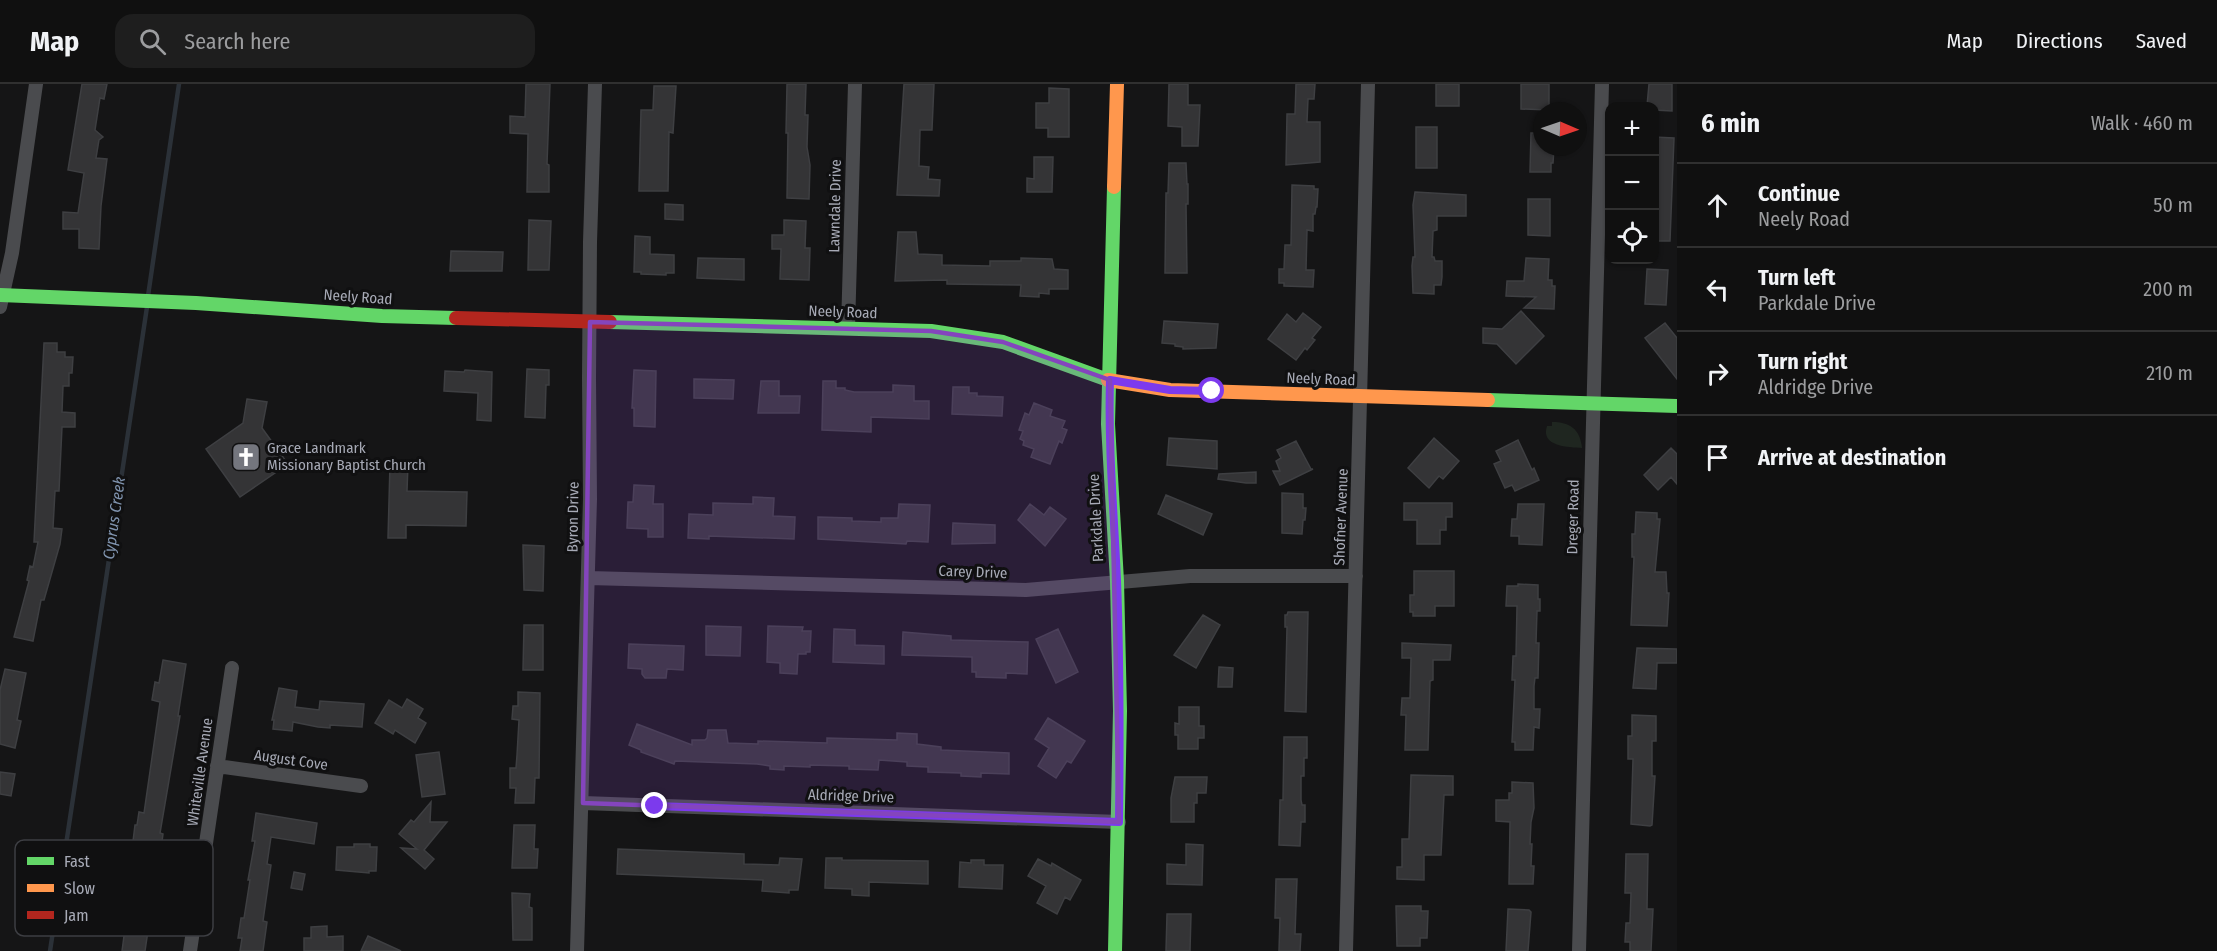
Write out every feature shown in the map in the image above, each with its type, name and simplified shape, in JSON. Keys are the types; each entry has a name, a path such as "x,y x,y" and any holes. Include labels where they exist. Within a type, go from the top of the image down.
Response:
{"street":[{"path":"0,300 12,253 36,84"},
{"name":"Byron Drive","path":"577,951 589,578 590,322 595,84"},
{"name":"Lawndale Drive","path":"848,328 855,84"},
{"name":"Parkdale Drive","path":"1115,951 1120,711 1117,581 1109,452 1117,84"},
{"name":"Shofner Avenue","path":"1346,951 1368,84"},
{"name":"Dreger Road","path":"1579,951 1602,84"},
{"name":"Neely Road","path":"0,300 120,300 381,316 931,331 1003,342 1110,380 1170,390 1677,406"},
{"name":"Carey Drive","path":"589,578 1026,590 1190,576 1356,576"},
{"name":"Whiteville Avenue","path":"206,840 232,668"},
{"name":"August Cove","path":"217,766 361,786"},
{"name":"Aldridge Drive","path":"583,803 1119,822"},
{"name":"Whiteville Avenue","path":"190,951 192,936"}],"highlighted area":[{"path":"590,322 931,331 1003,342 1110,380 1119,822 583,803"}],"shaded area":[{"path":"1552,422 1564,423 1573,428 1579,436 1582,448 1552,442 1546,433 1547,426 1552,426"}],"building":[{"path":"82,84 107,84 104,99 100,98 95,130 103,137 99,140 96,158 107,159 101,206 99,249 79,248 79,229 63,229 63,212 78,213 84,173 68,170"},
{"path":"526,84 550,84 547,164 549,165 549,192 527,192 528,134 510,133 510,116 525,117"},
{"path":"787,84 806,84 805,115 808,115 807,147 810,165 809,199 787,198"},
{"path":"904,84 934,84 932,130 920,130 919,166 929,167 928,179 940,180 939,196 897,195"},
{"path":"1169,84 1188,84 1188,105 1200,105 1198,146 1182,146 1182,127 1168,126"},
{"path":"1296,84 1315,84 1314,99 1308,99 1307,122 1320,122 1320,162 1286,165 1287,114 1295,114"},
{"path":"1436,84 1459,84 1459,106 1436,106"},
{"path":"1521,84 1549,84 1549,102 1533,102 1533,109 1521,109"},
{"path":"1649,84 1672,84 1672,111 1659,110 1659,102 1647,102"},
{"path":"654,86 676,86 673,133 669,132 668,191 639,191 641,110 653,110"},
{"path":"1049,88 1069,89 1069,137 1048,137 1048,128 1036,128 1036,103 1049,103"},
{"path":"1416,127 1437,127 1437,168 1416,168"},
{"path":"1531,133 1533,133 1533,156 1553,156 1553,163 1551,163 1551,172 1530,172"},
{"path":"1659,137 1674,138 1670,241 1659,241"},
{"path":"1034,157 1053,157 1052,192 1027,192 1027,178 1034,179"},
{"path":"1169,163 1186,163 1188,184 1187,273 1165,273 1166,193 1168,193"},
{"path":"1292,185 1314,186 1314,189 1318,189 1317,207 1313,214 1313,231 1307,230 1306,270 1314,270 1313,287 1284,286 1284,283 1279,283 1279,269 1284,269 1285,245 1291,245"},
{"path":"1415,192 1466,195 1466,216 1437,216 1437,230 1433,231 1432,257 1435,261 1442,261 1442,277 1441,285 1434,285 1434,294 1413,293"},
{"path":"1528,199 1550,199 1550,236 1528,235"},
{"path":"665,204 683,205 683,220 665,219"},
{"path":"529,220 551,221 549,270 528,270"},
{"path":"784,220 806,221 805,248 810,248 809,280 780,279 781,249 772,249 772,235 784,235"},
{"path":"898,232 916,232 918,254 942,255 942,265 990,266 990,261 1021,261 1021,258 1052,259 1054,269 1068,270 1068,289 1049,289 1049,294 1039,293 1039,297 1020,296 1021,285 947,284 947,280 895,281"},
{"path":"635,236 650,237 650,254 674,255 674,273 666,273 666,275 634,272"},
{"path":"451,251 503,252 502,271 450,271"},
{"path":"698,258 744,259 744,280 697,278"},
{"path":"1526,258 1549,259 1548,280 1552,280 1552,286 1555,286 1554,309 1524,308 1536,297 1506,296 1507,281 1524,281"},
{"path":"1647,269 1668,270 1666,305 1645,304"},
{"path":"1521,311 1544,336 1516,364 1497,344 1483,343 1483,328 1502,329"},
{"path":"1303,313 1321,327 1312,338 1315,340 1296,360 1268,339 1287,314 1296,322"},
{"path":"1164,321 1218,324 1216,348 1183,349 1175,344 1162,343"},
{"path":"1665,323 1677,338 1677,379 1645,338"},
{"path":"44,343 57,343 57,352 65,352 65,357 73,357 69,386 63,386 62,412 75,413 75,427 62,427 59,491 55,491 53,528 62,529 60,544 44,600 41,600 33,641 14,637 29,581 27,580 30,566 33,567 38,542 34,542"},
{"path":"527,369 549,370 545,418 525,417"},
{"path":"465,370 492,372 491,421 477,420 478,393 444,391 445,371 464,372"},
{"path":"634,370 656,371 655,427 634,426 634,408 632,408"},
{"path":"694,379 734,380 733,399 694,398"},
{"path":"761,381 779,381 779,396 800,396 799,413 758,413"},
{"path":"823,381 836,381 836,388 845,388 845,390 854,392 893,392 893,385 914,386 914,401 929,401 929,419 871,417 871,432 822,430"},
{"path":"953,387 969,387 969,393 977,393 977,396 1003,397 1002,416 952,414"},
{"path":"247,399 267,402 262,428 288,464 240,497 206,449 243,423"},
{"path":"1034,403 1052,410 1050,416 1065,421 1062,428 1067,430 1062,443 1059,441 1050,464 1031,457 1034,449 1023,445 1024,441 1020,439 1023,431 1019,430 1025,413 1029,415"},
{"path":"1169,438 1217,441 1217,469 1167,465"},
{"path":"1434,438 1459,461 1443,479 1439,476 1429,488 1408,468"},
{"path":"1518,440 1539,480 1515,491 1512,485 1505,488 1494,464 1501,461 1496,451"},
{"path":"1296,441 1313,469 1280,485 1273,471 1280,471 1276,461 1281,458 1277,450"},
{"path":"1671,448 1677,454 1677,484 1671,477 1658,490 1644,475"},
{"path":"390,464 408,464 407,491 467,492 466,526 406,525 406,538 388,538"},
{"path":"1256,472 1256,483 1218,479 1219,474"},
{"path":"634,485 654,486 653,504 663,504 663,537 648,537 648,529 627,528 628,502 633,502"},
{"path":"1282,493 1303,494 1303,508 1306,508 1302,534 1282,533"},
{"path":"1166,495 1212,514 1203,535 1158,514"},
{"path":"753,497 774,498 773,516 795,517 794,539 709,536 709,539 688,538 689,514 713,515 713,503 753,504"},
{"path":"1404,503 1452,503 1452,517 1446,517 1446,530 1440,530 1440,544 1417,544 1417,520 1404,520"},
{"path":"899,504 930,505 928,542 907,541 906,544 818,539 818,517 881,522 881,518 898,518"},
{"path":"1030,504 1044,515 1050,507 1066,519 1045,546 1018,520"},
{"path":"1518,504 1544,504 1542,545 1519,544 1519,536 1511,536 1512,519 1517,519"},
{"path":"1636,512 1657,513 1657,519 1660,519 1655,572 1666,572 1667,593 1669,593 1667,626 1631,625 1634,557 1632,557 1632,534 1635,534"},
{"path":"953,523 995,525 995,543 952,544"},
{"path":"523,545 544,546 543,591 524,590"},
{"path":"1414,571 1454,571 1454,606 1435,606 1435,616 1413,616 1413,612 1410,612 1410,595 1414,595"},
{"path":"1518,584 1538,585 1538,599 1540,599 1540,611 1537,611 1538,678 1535,678 1534,709 1540,709 1539,728 1534,727 1533,750 1515,750 1515,742 1512,742 1515,680 1512,680 1513,656 1516,656 1517,606 1506,606 1507,586 1518,586"},
{"path":"1288,612 1308,612 1306,712 1285,711 1287,627 1285,627 1285,615"},
{"path":"1203,615 1220,625 1196,668 1174,655"},
{"path":"524,625 543,625 543,670 523,670"},
{"path":"706,626 741,627 740,656 706,655"},
{"path":"768,626 803,627 802,631 811,631 810,652 798,654 797,674 780,673 780,663 767,662"},
{"path":"834,629 855,630 855,645 884,646 884,664 833,662"},
{"path":"1058,629 1078,672 1056,683 1036,639"},
{"path":"903,632 951,636 951,640 1028,642 1027,674 1006,673 1006,678 976,677 976,672 972,672 972,657 902,655"},
{"path":"1402,643 1451,645 1450,660 1433,660 1433,680 1430,681 1428,750 1405,750 1406,715 1401,715 1402,698 1410,698 1411,658 1402,658"},
{"path":"629,644 684,646 683,670 667,669 666,678 645,678 642,669 628,668"},
{"path":"1637,648 1677,649 1677,663 1657,663 1656,689 1633,688"},
{"path":"163,660 186,664 178,716 180,716 160,833 163,834 162,840 133,840 139,812 144,813 160,702 152,700 155,682 159,683"},
{"path":"1219,667 1233,668 1232,687 1218,687"},
{"path":"5,669 26,673 17,720 21,721 15,748 0,744 0,690"},
{"path":"279,688 297,691 295,707 319,710 320,701 364,704 362,727 330,725 330,728 293,722 292,731 273,729 274,720 272,720"},
{"path":"518,692 540,693 539,778 535,778 534,803 515,803 516,788 510,788 510,768 516,768 519,720 512,719 513,706 518,706"},
{"path":"407,699 423,709 418,718 426,723 415,743 395,730 393,734 375,723 389,700 402,708"},
{"path":"1179,707 1199,707 1199,726 1204,726 1204,738 1198,738 1198,749 1178,749 1175,723 1179,724"},
{"path":"1632,715 1656,716 1656,741 1652,741 1652,776 1655,776 1652,825 1650,826 1631,824 1633,759 1628,759 1628,736 1632,736"},
{"path":"1048,718 1085,741 1071,763 1067,761 1056,778 1038,766 1049,748 1035,739"},
{"path":"637,724 692,745 692,740 705,740 708,730 726,730 728,743 758,744 758,741 827,743 827,738 897,740 897,733 917,734 917,744 941,747 941,750 1009,753 1009,774 981,773 981,777 961,776 961,773 928,772 928,767 907,766 907,762 879,760 878,770 849,769 849,766 784,766 784,770 770,769 770,766 757,764 675,761 674,764 629,745"},
{"path":"1284,737 1307,737 1307,758 1304,758 1304,776 1301,776 1301,800 1302,805 1305,805 1305,822 1301,822 1300,846 1279,845 1280,800 1283,800"},
{"path":"439,752 445,794 422,797 416,755"},
{"path":"0,772 15,774 11,796 0,794"},
{"path":"1411,775 1453,776 1453,795 1444,795 1441,855 1424,855 1424,880 1397,879 1397,867 1402,867 1402,839 1409,839"},
{"path":"1175,777 1207,777 1206,793 1197,793 1197,803 1194,803 1194,822 1171,822 1171,798"},
{"path":"1512,782 1533,783 1534,808 1530,844 1532,844 1531,866 1534,866 1533,884 1509,884 1510,822 1496,821 1496,800 1509,800 1509,793 1512,793"},
{"path":"431,802 430,822 447,822 424,850 434,859 425,869 401,848 417,849 399,834 411,820 414,822"},
{"path":"256,813 317,823 314,844 271,837 267,864 271,865 263,921 267,922 263,951 240,951 242,938 238,938 241,918 244,918 250,880 248,880 255,841 252,841"},
{"path":"514,825 535,825 534,849 538,849 537,868 512,868"},
{"path":"354,844 370,844 370,847 377,847 376,871 369,871 369,873 336,870 337,847 354,847"},
{"path":"1186,844 1203,845 1202,885 1167,884 1167,864 1186,865"},
{"path":"618,849 744,854 744,864 779,865 780,858 802,859 798,890 789,890 789,893 762,891 763,880 617,874"},
{"path":"1626,854 1648,854 1647,909 1653,909 1651,951 1630,951 1630,942 1625,942 1626,923 1630,923 1631,893 1625,893"},
{"path":"826,858 928,861 928,884 869,882 869,896 852,895 852,889 825,888"},
{"path":"1038,859 1051,866 1052,863 1081,880 1070,900 1065,897 1057,914 1037,903 1046,886 1028,876"},
{"path":"971,860 984,860 984,865 1003,865 1002,889 959,887 960,862 971,863"},
{"path":"294,872 305,874 302,890 291,888"},
{"path":"1276,879 1297,879 1295,934 1301,934 1300,951 1279,951 1280,918 1275,918"},
{"path":"512,893 530,894 532,940 513,940"},
{"path":"1396,906 1421,906 1421,911 1428,911 1427,938 1420,938 1420,946 1397,946"},
{"path":"1508,909 1531,912 1528,951 1506,951"},
{"path":"1167,914 1191,914 1190,951 1166,951"},
{"path":"327,926 327,937 343,936 343,951 304,951 304,938 311,938 311,927"},
{"path":"124,936 147,936 145,951 122,951"},
{"path":"368,936 401,951 361,951"}],"waterway":[{"name":"Cyprus Creek","path":"148,296 179,84"},
{"name":"Cyprus Creek","path":"67,840 147,307"},
{"name":"Cyprus Creek","path":"50,951 52,936"}],"traffic: fast":[{"path":"1114,187 1108,424 1117,581 1120,711 1115,951"},
{"path":"0,295 196,303 382,316 456,318"},
{"path":"610,322 931,331 1003,342 1108,380"},
{"path":"1488,400 1677,406"}],"traffic: slow":[{"path":"1114,187 1117,84"},
{"path":"1108,380 1170,390 1488,400"}],"traffic: jam":[{"path":"456,318 610,322"}],"place":[{"name":"Grace Landmark Missionary Baptist Church","path":"246,457"}],"route":[{"path":"655,806 1119,822 1120,711 1117,581 1108,424 1110,380 1170,390 1212,391"}]}
